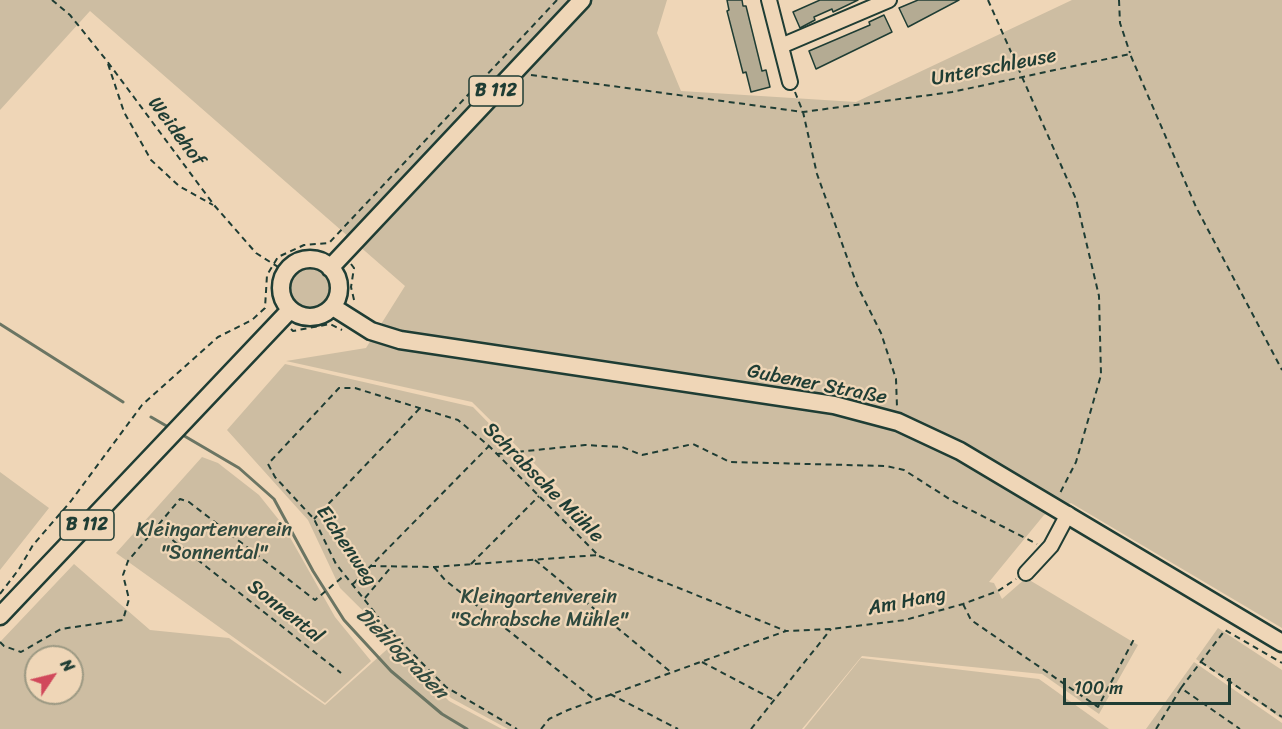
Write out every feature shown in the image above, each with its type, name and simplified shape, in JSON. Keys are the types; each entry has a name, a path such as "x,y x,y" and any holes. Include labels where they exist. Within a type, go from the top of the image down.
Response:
{"main road":[{"name":"B 112","path":"330,268 582,0"},
{"path":"303,260 318,260 330,268 339,288 333,307 316,317 306,317 290,310 285,303 281,288 279,268 303,260"},
{"name":"Gubener Straße","path":"333,307 371,331 400,340 834,405 898,422 960,451 1282,643"},
{"name":"B 112","path":"0,616 290,310"}],"street":[{"path":"769,0 790,82"},
{"path":"781,46 889,0"},
{"path":"1026,573 1047,549 1068,514"}],"path":[{"name":"Weidehof","path":"52,0 70,15 107,61 214,205 256,253 279,268"},
{"path":"0,594 33,545 71,501 142,405 218,337 252,320 266,308 267,275 279,268 286,252 304,246 328,243 557,0"},
{"path":"988,0 1076,199 1099,296 1101,375 1076,462 1053,505"},
{"path":"1119,0 1120,23 1130,54 1196,207 1282,370"},
{"name":"Unterschleuse","path":"514,72 804,112 952,92 1130,54"},
{"path":"107,61 124,112 151,160 179,186 214,205"},
{"path":"790,82 804,112 817,174 857,285 880,333 896,379 898,422"},
{"name":"Schrabsche Mühle","path":"267,464 339,388 355,388 458,420 489,446 598,555"},
{"path":"314,519 421,407"},
{"path":"497,454 585,446 622,447 642,455 693,444 730,462 886,466 904,470 951,500 1047,549"},
{"path":"353,584 489,446"},
{"name":"Eichenweg","path":"267,464 275,477 314,519 336,564 387,628 446,687 517,729"},
{"path":"471,564 539,496"},
{"name":"Sonnental","path":"0,642 4,646 21,652 61,629 123,620 129,599 123,575 128,561 180,499 189,502 315,600 345,574"},
{"name":"Sonnental","path":"156,527 341,672"},
{"path":"598,555 786,631"},
{"name":"Schrabsche Mühle","path":"370,566 434,567 598,555"},
{"path":"535,560 672,673"},
{"path":"364,598 392,566"},
{"path":"434,567 446,580 594,700"},
{"name":"Am Hang","path":"786,631 831,629 905,620 963,604 998,591 1026,573"},
{"path":"963,604 971,620 1098,707 1134,639"},
{"path":"751,729 831,629"},
{"path":"1156,729 1181,688 1225,630 1282,663"},
{"path":"541,729 549,719 594,700 786,631"},
{"path":"702,662 774,700"},
{"path":"1201,662 1282,717"},
{"path":"1181,688 1240,729"},
{"path":"610,694 678,729"}],"green space":[{"name":"Kleingartenverein \"Schrabsche Mühle\"","path":"0,0 667,0 657,33 681,91 856,102 1072,0 1282,0 1282,628 1071,503 1044,515 989,582 994,583 1002,599 1026,578 1138,645 1099,714 1042,674 862,656 802,729 508,729 451,698 340,588 308,520 227,430 285,364 473,407 554,490 562,491 472,402 286,361 366,348 405,286 90,11 0,110"},
{"path":"310,266 326,273 333,289 326,305 310,312 294,305 287,289 294,273"},
{"name":"Kleingartenverein \"Sonnental\"","path":"202,457 218,463 259,495 283,525 335,617 371,661 325,703 116,553"},
{"path":"0,472 49,508 0,570"},
{"path":"74,564 150,630 229,638 325,705 393,644 449,701 502,729 0,729 0,642"},
{"path":"1218,628 1282,670 1282,719 1196,659"},
{"path":"861,658 1039,679 1109,729 804,729"},
{"path":"1194,662 1282,723 1282,729 1146,729"}],"building":[{"path":"727,0 742,0 743,6 746,6 762,71 766,70 770,87 751,92 746,72 743,73 727,11 729,10"},
{"path":"820,0 858,0 833,12 832,9 814,17 815,20 800,28 793,12"},
{"path":"918,0 959,0 908,27 899,8"},
{"path":"884,15 892,32 816,69 809,51 870,25 869,22"}],"waterway":[{"name":"Diehlograben","path":"0,324 123,402"},
{"name":"Diehlograben","path":"151,417 170,428"},
{"name":"Diehlograben","path":"181,434 239,468 274,499 313,571 344,620 391,671 442,714 467,729"}]}
